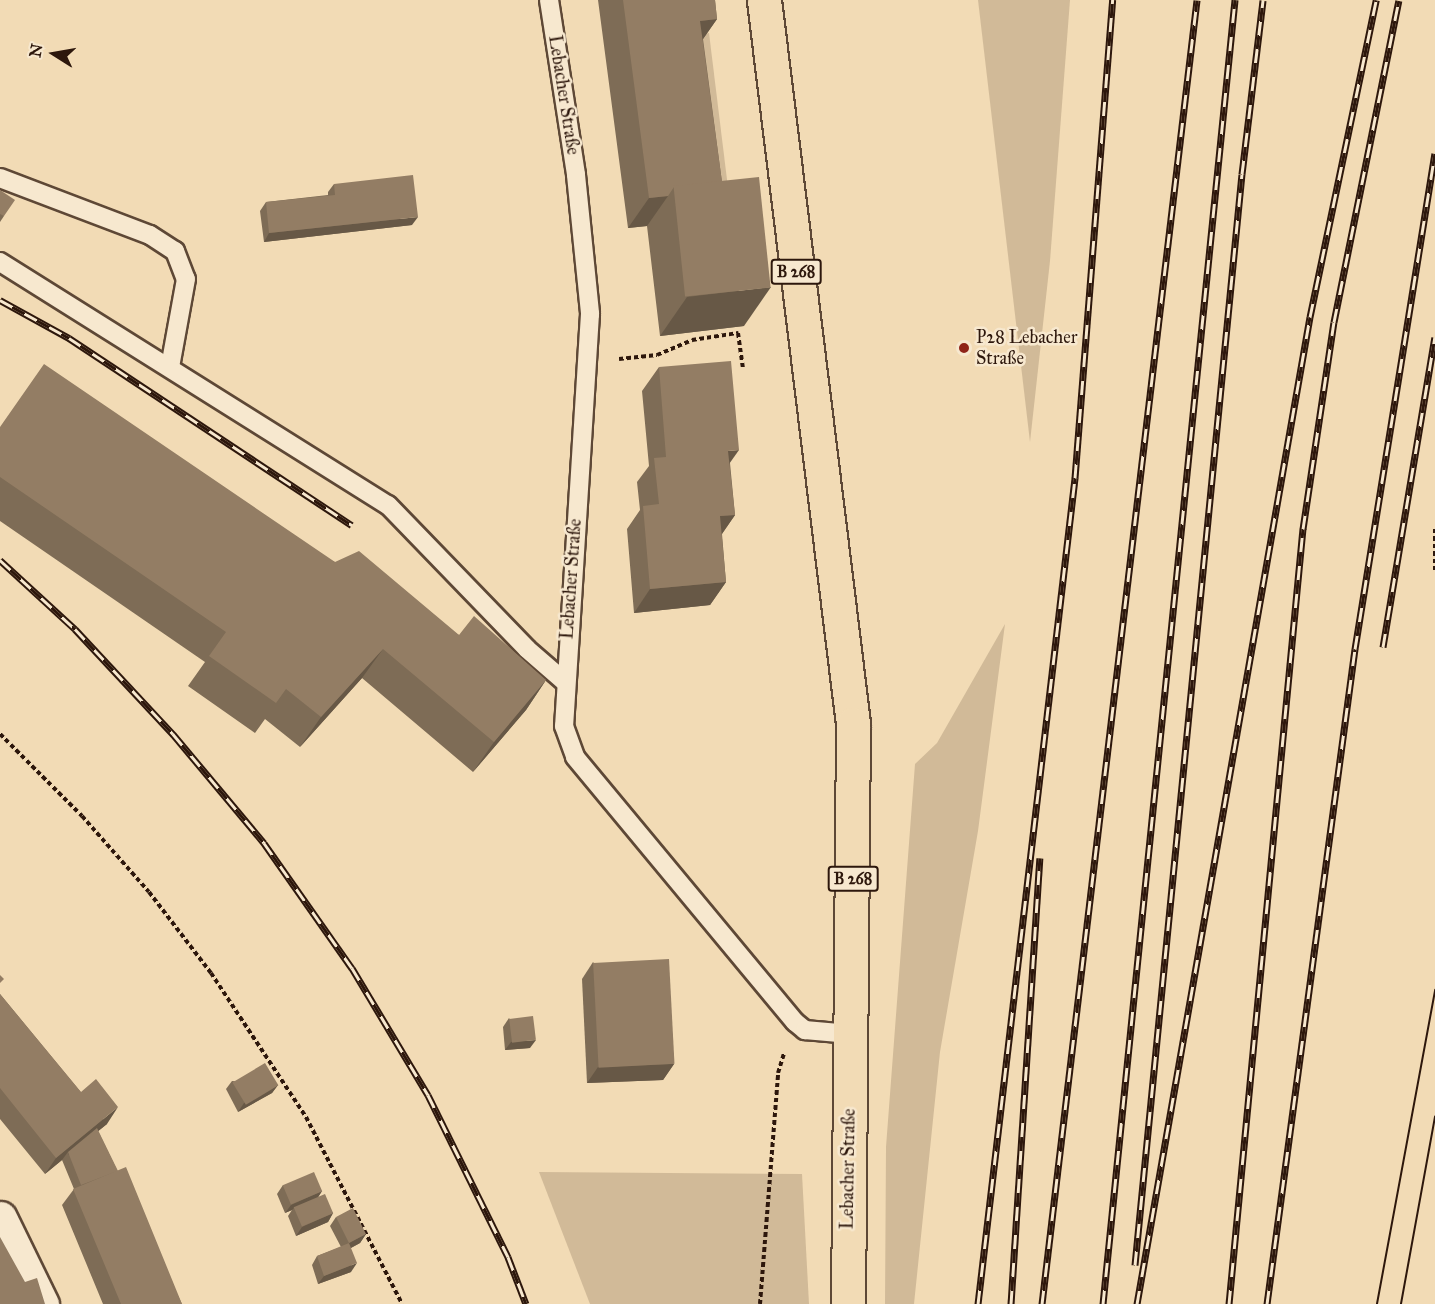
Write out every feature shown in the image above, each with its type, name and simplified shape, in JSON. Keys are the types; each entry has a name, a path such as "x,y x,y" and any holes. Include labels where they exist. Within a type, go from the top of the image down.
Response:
{"main road":[{"name":"Lebacher Straße","path":"764,0 853,724 848,1304"}],"street":[{"path":"0,1218 42,1304"}],"lane":[{"name":"Lebacher Straße","path":"549,0 576,175 590,314 564,681 564,726 575,757 795,1022 805,1030 850,1034"},
{"path":"0,178 150,235 175,251 186,279 170,367"},
{"path":"0,262 388,505 527,649 564,681"}],"path":[{"path":"612,359 657,356 692,340 738,333 742,368"},
{"path":"1435,529 1435,570"},
{"path":"0,734 82,816 149,892 211,973 306,1117 402,1304"},
{"path":"760,1304 778,1073 785,1050"}],"shaded area":[{"path":"978,0 1070,0 1050,261 1030,442"},
{"path":"709,33 729,194 701,197 681,36"},
{"path":"1005,624 978,831 940,1052 914,1304 885,1304 886,1147 915,764 937,743"},
{"path":"539,1172 802,1174 809,1304 590,1304"}],"building":[{"path":"623,0 715,0 717,19 700,21 722,182 674,187 668,196 649,198"},
{"path":"413,175 418,217 269,233 266,202 335,195 334,184"},
{"path":"759,177 771,287 685,296 673,186"},
{"path":"0,190 15,200 4,216 0,214"},
{"path":"731,361 739,450 728,451 735,515 720,516 726,582 650,589 643,506 659,504 654,458 666,457 659,367"},
{"path":"44,364 335,562 359,551 459,635 474,616 546,680 494,742 383,649 321,717 286,689 276,703 209,656 226,632 0,477 0,427"},
{"path":"669,959 674,1064 599,1068 593,963"},
{"path":"0,994 81,1092 96,1079 118,1107 56,1158 0,1088"},
{"path":"533,1016 536,1040 512,1043 509,1019"},
{"path":"265,1063 278,1085 246,1105 232,1083"},
{"path":"97,1128 118,1171 81,1185 68,1152"},
{"path":"126,1167 182,1304 121,1304 73,1189"},
{"path":"314,1172 322,1191 291,1205 283,1185"},
{"path":"325,1194 333,1213 302,1227 294,1207"},
{"path":"353,1208 366,1234 349,1243 336,1217"},
{"path":"0,1237 25,1282 37,1278 45,1304 0,1304"},
{"path":"349,1243 357,1263 324,1276 317,1256"}],"tram line":[{"path":"1377,1304 1435,990"},
{"path":"1401,1304 1435,1117"}],"railway":[{"path":"978,1304 1075,478 1113,0"},
{"path":"1042,1304 1197,0"},
{"path":"1103,1304 1235,0"},
{"path":"1135,1265 1242,174 1263,0"},
{"path":"1137,1304 1310,317 1376,0"},
{"path":"1229,1304 1303,529 1334,322 1399,0"},
{"path":"1267,1304 1355,649 1435,153"},
{"path":"0,300 69,338 352,525"},
{"path":"1383,647 1435,337"},
{"path":"0,560 75,629 173,734 264,843 352,968 428,1095 508,1257 526,1304"},
{"path":"1011,1304 1040,858"}],"place":[{"name":"P28 Lebacher Straße","path":"964,348"}]}
